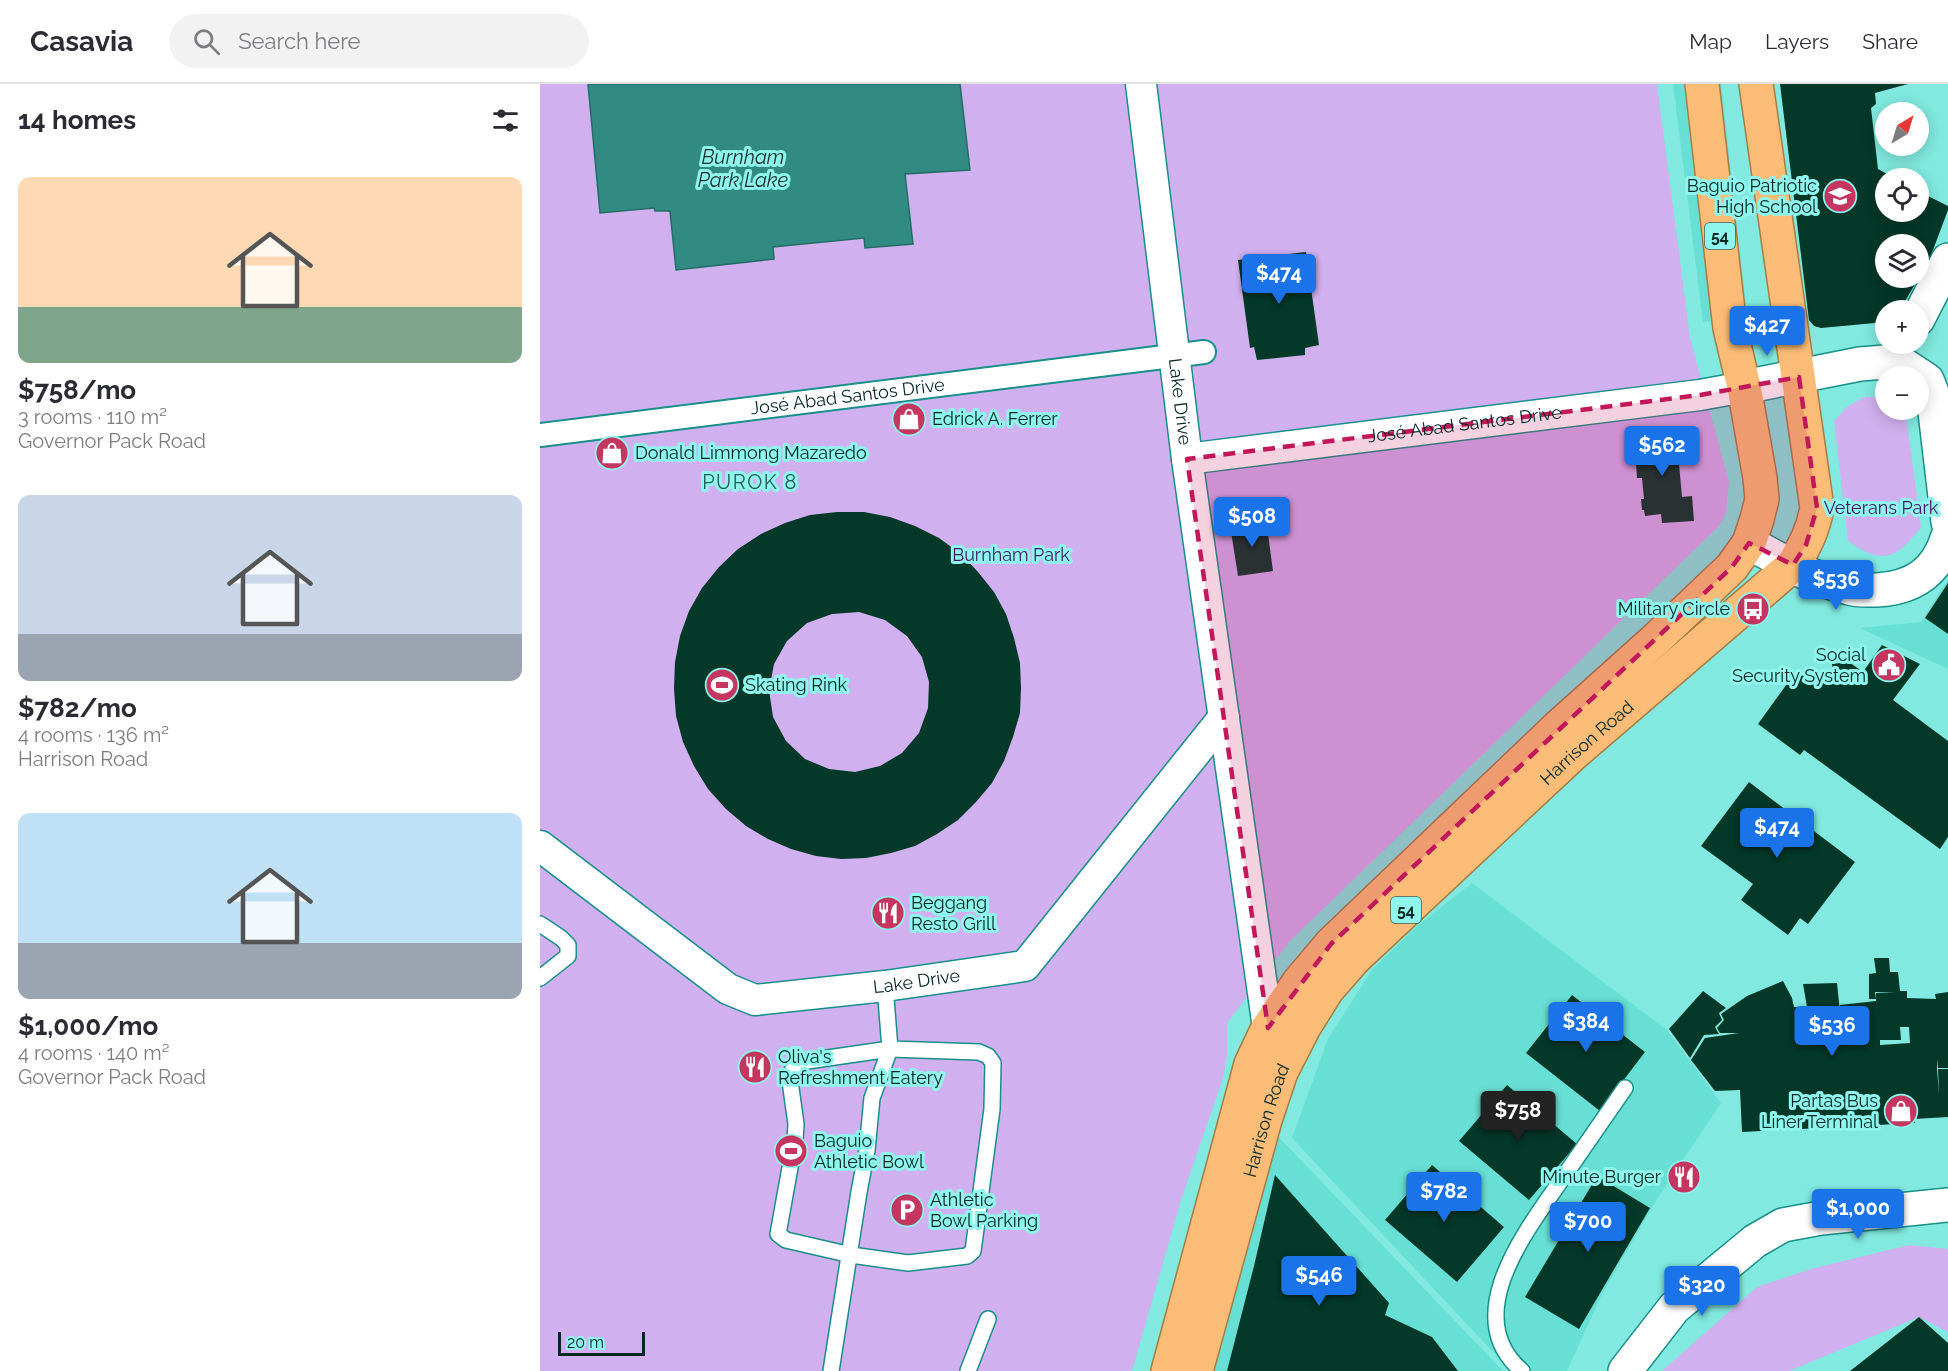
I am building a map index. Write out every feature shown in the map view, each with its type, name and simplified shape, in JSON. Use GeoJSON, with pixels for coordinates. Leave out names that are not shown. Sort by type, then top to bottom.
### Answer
{"type":"FeatureCollection","features":[{"type":"Feature","properties":{"kind":"highway","name":"Harrison Road"},"geometry":{"type":"LineString","coordinates":[[1168,1371],[1251,1064],[1268,1028],[1299,982],[1352,923],[1548,736],[1732,567],[1749,543],[1762,499],[1760,478],[1744,387],[1730,328],[1702,84]]}},
{"type":"Feature","properties":{"kind":"highway","name":"Harrison Road"},"geometry":{"type":"LineString","coordinates":[[1196,1371],[1265,1120],[1281,1072],[1304,1027],[1327,990],[1355,958],[1572,755],[1792,566],[1806,545],[1817,508],[1756,84]]}},
{"type":"Feature","properties":{"kind":"street","name":"Lake Drive"},"geometry":{"type":"LineString","coordinates":[[1141,84],[1165,357],[1187,459],[1268,1028]]}},
{"type":"Feature","properties":{"kind":"street"},"geometry":{"type":"LineString","coordinates":[[1928,300],[1948,260]]}},
{"type":"Feature","properties":{"kind":"street","name":"José Abad Santos Drive"},"geometry":{"type":"LineString","coordinates":[[540,435],[1204,352]]}},
{"type":"Feature","properties":{"kind":"street"},"geometry":{"type":"LineString","coordinates":[[1744,387],[1860,364],[1895,354]]}},
{"type":"Feature","properties":{"kind":"street"},"geometry":{"type":"LineString","coordinates":[[1904,354],[1927,380],[1932,395],[1948,522]]}},
{"type":"Feature","properties":{"kind":"street","name":"José Abad Santos Drive"},"geometry":{"type":"LineString","coordinates":[[1187,459],[1700,395],[1744,387]]}},
{"type":"Feature","properties":{"kind":"street"},"geometry":{"type":"LineString","coordinates":[[1749,543],[1792,566],[1851,589],[1893,589],[1909,584],[1933,566],[1944,549],[1948,536]]}},
{"type":"Feature","properties":{"kind":"street","name":"Lake Drive"},"geometry":{"type":"LineString","coordinates":[[540,846],[728,989],[755,1000],[885,986],[1024,966],[1224,717]]}},
{"type":"Feature","properties":{"kind":"street"},"geometry":{"type":"LineString","coordinates":[[1625,1371],[1674,1308],[1755,1241],[1783,1225],[1821,1218],[1948,1205]]}},
{"type":"Feature","properties":{"kind":"lane"},"geometry":{"type":"LineString","coordinates":[[540,924],[568,945],[568,956],[540,978]]}},
{"type":"Feature","properties":{"kind":"lane"},"geometry":{"type":"LineString","coordinates":[[831,1371],[867,1150],[872,1098],[890,1049],[885,986]]}},
{"type":"Feature","properties":{"kind":"lane"},"geometry":{"type":"LineString","coordinates":[[890,1049],[979,1052],[988,1056],[993,1063],[992,1109],[973,1251],[967,1256],[908,1263],[851,1255],[786,1240],[778,1234],[795,1140],[796,1124],[790,1081],[792,1071],[798,1064],[807,1061],[890,1049]]}},
{"type":"Feature","properties":{"kind":"lane"},"geometry":{"type":"LineString","coordinates":[[1521,1371],[1505,1353],[1497,1336],[1496,1320],[1503,1279],[1521,1239],[1625,1088]]}},
{"type":"Feature","properties":{"kind":"lane"},"geometry":{"type":"LineString","coordinates":[[968,1371],[988,1319]]}},
{"type":"Feature","properties":{"kind":"highlighted area"},"geometry":{"type":"Polygon","coordinates":[[[1799,377],[1817,508],[1806,545],[1793,565],[1749,543],[1732,567],[1331,944],[1268,1028],[1187,459],[1700,395],[1799,377]]]}},
{"type":"Feature","properties":{"kind":"shaded area"},"geometry":{"type":"Polygon","coordinates":[[[1673,84],[1721,84],[1747,317],[1703,322],[1673,84]]]}},
{"type":"Feature","properties":{"kind":"shaded area"},"geometry":{"type":"Polygon","coordinates":[[[1948,579],[1948,669],[1860,628],[1921,622],[1948,579]]]}},
{"type":"Feature","properties":{"kind":"shaded area"},"geometry":{"type":"Polygon","coordinates":[[[1472,883],[1667,1030],[1721,1103],[1655,1202],[1602,1294],[1567,1371],[1511,1371],[1292,1138],[1328,1039],[1372,970],[1416,927],[1472,883]]]}},
{"type":"Feature","properties":{"kind":"shaded area"},"geometry":{"type":"Polygon","coordinates":[[[1274,1132],[1503,1371],[1210,1371],[1274,1132]]]}},
{"type":"Feature","properties":{"kind":"green space","name":"Burnham Park"},"geometry":{"type":"Polygon","coordinates":[[[540,84],[1657,84],[1690,338],[1729,482],[1726,513],[1719,526],[1290,941],[1227,1023],[1227,1055],[1223,1078],[1181,1200],[1132,1371],[540,1371],[540,84]]]}},
{"type":"Feature","properties":{"kind":"green space","name":"Veterans Park"},"geometry":{"type":"Polygon","coordinates":[[[1864,397],[1875,397],[1875,420],[1907,420],[1921,527],[1904,546],[1888,555],[1871,554],[1848,541],[1834,421],[1847,407],[1864,397]]]}},
{"type":"Feature","properties":{"kind":"green space"},"geometry":{"type":"Polygon","coordinates":[[[1909,1245],[1948,1249],[1948,1332],[1919,1317],[1789,1371],[1662,1371],[1757,1287],[1811,1269],[1909,1245]]]}},
{"type":"Feature","properties":{"kind":"water","name":"Burnham Park Lake"},"geometry":{"type":"Polygon","coordinates":[[[588,84],[960,84],[970,170],[905,174],[913,244],[865,248],[864,238],[773,247],[774,259],[676,270],[670,211],[655,211],[654,208],[600,213],[588,84]]]}},
{"type":"Feature","properties":{"kind":"building","name":"Baguio Patriotic High School"},"geometry":{"type":"Polygon","coordinates":[[[1780,84],[1908,84],[1875,93],[1876,102],[1871,108],[1878,168],[1875,168],[1875,222],[1929,222],[1929,196],[1948,206],[1930,258],[1929,260],[1929,234],[1875,234],[1875,288],[1913,288],[1906,300],[1875,300],[1875,323],[1821,328],[1814,326],[1809,320],[1780,84]]]}},
{"type":"Feature","properties":{"kind":"building"},"geometry":{"type":"Polygon","coordinates":[[[1306,252],[1319,345],[1305,348],[1305,355],[1257,360],[1254,347],[1250,348],[1238,260],[1306,252]]]}},
{"type":"Feature","properties":{"kind":"building"},"geometry":{"type":"Polygon","coordinates":[[[1676,431],[1682,497],[1692,496],[1694,521],[1662,523],[1661,514],[1645,516],[1642,510],[1641,499],[1644,499],[1642,478],[1637,478],[1634,434],[1676,431]]]}},
{"type":"Feature","properties":{"kind":"building","name":"Skating Rink"},"geometry":{"type":"Polygon","coordinates":[[[864,512],[890,517],[939,538],[961,554],[994,592],[1006,614],[1020,663],[1020,713],[1004,761],[992,783],[958,820],[915,846],[891,853],[866,858],[841,859],[816,856],[791,849],[746,826],[708,789],[683,742],[676,716],[675,662],[680,636],[689,611],[702,588],[738,549],[761,534],[810,515],[864,512]],[[859,612],[832,614],[807,623],[787,641],[774,664],[769,690],[773,717],[786,741],[805,759],[829,769],[855,772],[880,766],[902,753],[919,733],[928,708],[929,682],[922,657],[907,636],[885,620],[859,612]]]}},
{"type":"Feature","properties":{"kind":"building"},"geometry":{"type":"Polygon","coordinates":[[[1266,519],[1273,571],[1238,576],[1230,525],[1266,519]]]}},
{"type":"Feature","properties":{"kind":"building"},"geometry":{"type":"Polygon","coordinates":[[[1948,583],[1948,634],[1925,618],[1948,583]]]}},
{"type":"Feature","properties":{"kind":"building"},"geometry":{"type":"Polygon","coordinates":[[[1882,645],[1920,664],[1893,700],[1948,741],[1948,837],[1940,849],[1804,750],[1800,755],[1758,724],[1792,677],[1833,671],[1832,664],[1849,662],[1863,672],[1882,645]]]}},
{"type":"Feature","properties":{"kind":"building"},"geometry":{"type":"Polygon","coordinates":[[[1749,782],[1855,862],[1808,924],[1800,918],[1788,935],[1741,900],[1753,884],[1701,846],[1749,782]]]}},
{"type":"Feature","properties":{"kind":"building"},"geometry":{"type":"Polygon","coordinates":[[[1874,958],[1889,958],[1890,972],[1898,972],[1900,991],[1907,991],[1907,998],[1936,999],[1935,994],[1948,992],[1948,1068],[1938,1068],[1937,1059],[1937,1069],[1939,1094],[1938,1069],[1948,1069],[1948,1117],[1914,1119],[1915,1123],[1742,1132],[1740,1090],[1715,1091],[1691,1060],[1705,1038],[1739,1033],[1720,1033],[1717,1028],[1724,1020],[1721,1014],[1747,996],[1783,981],[1794,1007],[1807,1007],[1803,984],[1837,983],[1842,1031],[1840,1005],[1876,1001],[1876,999],[1869,999],[1869,974],[1876,973],[1874,958]],[[1900,1027],[1901,1040],[1880,1040],[1880,1045],[1910,1043],[1909,1027],[1900,1027]]]}},
{"type":"Feature","properties":{"kind":"building"},"geometry":{"type":"Polygon","coordinates":[[[1703,991],[1726,1008],[1719,1013],[1722,1020],[1715,1027],[1719,1034],[1704,1035],[1690,1058],[1669,1029],[1703,991]]]}},
{"type":"Feature","properties":{"kind":"building"},"geometry":{"type":"Polygon","coordinates":[[[1572,995],[1645,1052],[1600,1111],[1526,1053],[1572,995]]]}},
{"type":"Feature","properties":{"kind":"building"},"geometry":{"type":"Polygon","coordinates":[[[1507,1085],[1577,1144],[1529,1200],[1459,1141],[1507,1085]]]}},
{"type":"Feature","properties":{"kind":"building"},"geometry":{"type":"Polygon","coordinates":[[[1432,1165],[1504,1227],[1457,1282],[1385,1220],[1432,1165]]]}},
{"type":"Feature","properties":{"kind":"building"},"geometry":{"type":"Polygon","coordinates":[[[1275,1175],[1389,1303],[1385,1315],[1432,1337],[1458,1371],[1227,1371],[1275,1175]]]}},
{"type":"Feature","properties":{"kind":"building"},"geometry":{"type":"Polygon","coordinates":[[[1597,1176],[1650,1208],[1579,1329],[1525,1297],[1597,1176]]]}},
{"type":"Feature","properties":{"kind":"building"},"geometry":{"type":"Polygon","coordinates":[[[1919,1317],[1948,1343],[1948,1371],[1850,1371],[1919,1317]]]}},
{"type":"Feature","properties":{"kind":"place","name":"Baguio Patriotic High School"},"geometry":{"type":"Point","coordinates":[1840,196]}},
{"type":"Feature","properties":{"kind":"place","name":"Edrick A. Ferrer"},"geometry":{"type":"Point","coordinates":[909,419]}},
{"type":"Feature","properties":{"kind":"place","name":"Donald Limmong Mazaredo"},"geometry":{"type":"Point","coordinates":[612,453]}},
{"type":"Feature","properties":{"kind":"place","name":"Military Circle"},"geometry":{"type":"Point","coordinates":[1753,609]}},
{"type":"Feature","properties":{"kind":"place","name":"Social Security System"},"geometry":{"type":"Point","coordinates":[1889,665]}},
{"type":"Feature","properties":{"kind":"place","name":"Skating Rink"},"geometry":{"type":"Point","coordinates":[722,685]}},
{"type":"Feature","properties":{"kind":"place","name":"Beggang Resto Grill"},"geometry":{"type":"Point","coordinates":[888,913]}},
{"type":"Feature","properties":{"kind":"place","name":"Oliva's Refreshment Eatery"},"geometry":{"type":"Point","coordinates":[755,1067]}},
{"type":"Feature","properties":{"kind":"place","name":"Partas Bus Liner Terminal"},"geometry":{"type":"Point","coordinates":[1901,1111]}},
{"type":"Feature","properties":{"kind":"place","name":"Baguio Athletic Bowl"},"geometry":{"type":"Point","coordinates":[791,1151]}},
{"type":"Feature","properties":{"kind":"place","name":"Minute Burger"},"geometry":{"type":"Point","coordinates":[1684,1177]}},
{"type":"Feature","properties":{"kind":"place","name":"Athletic Bowl Parking"},"geometry":{"type":"Point","coordinates":[907,1210]}},
{"type":"Feature","properties":{"kind":"district","name":"PUROK 8"},"geometry":{"type":"Point","coordinates":[750,482]}}]}
